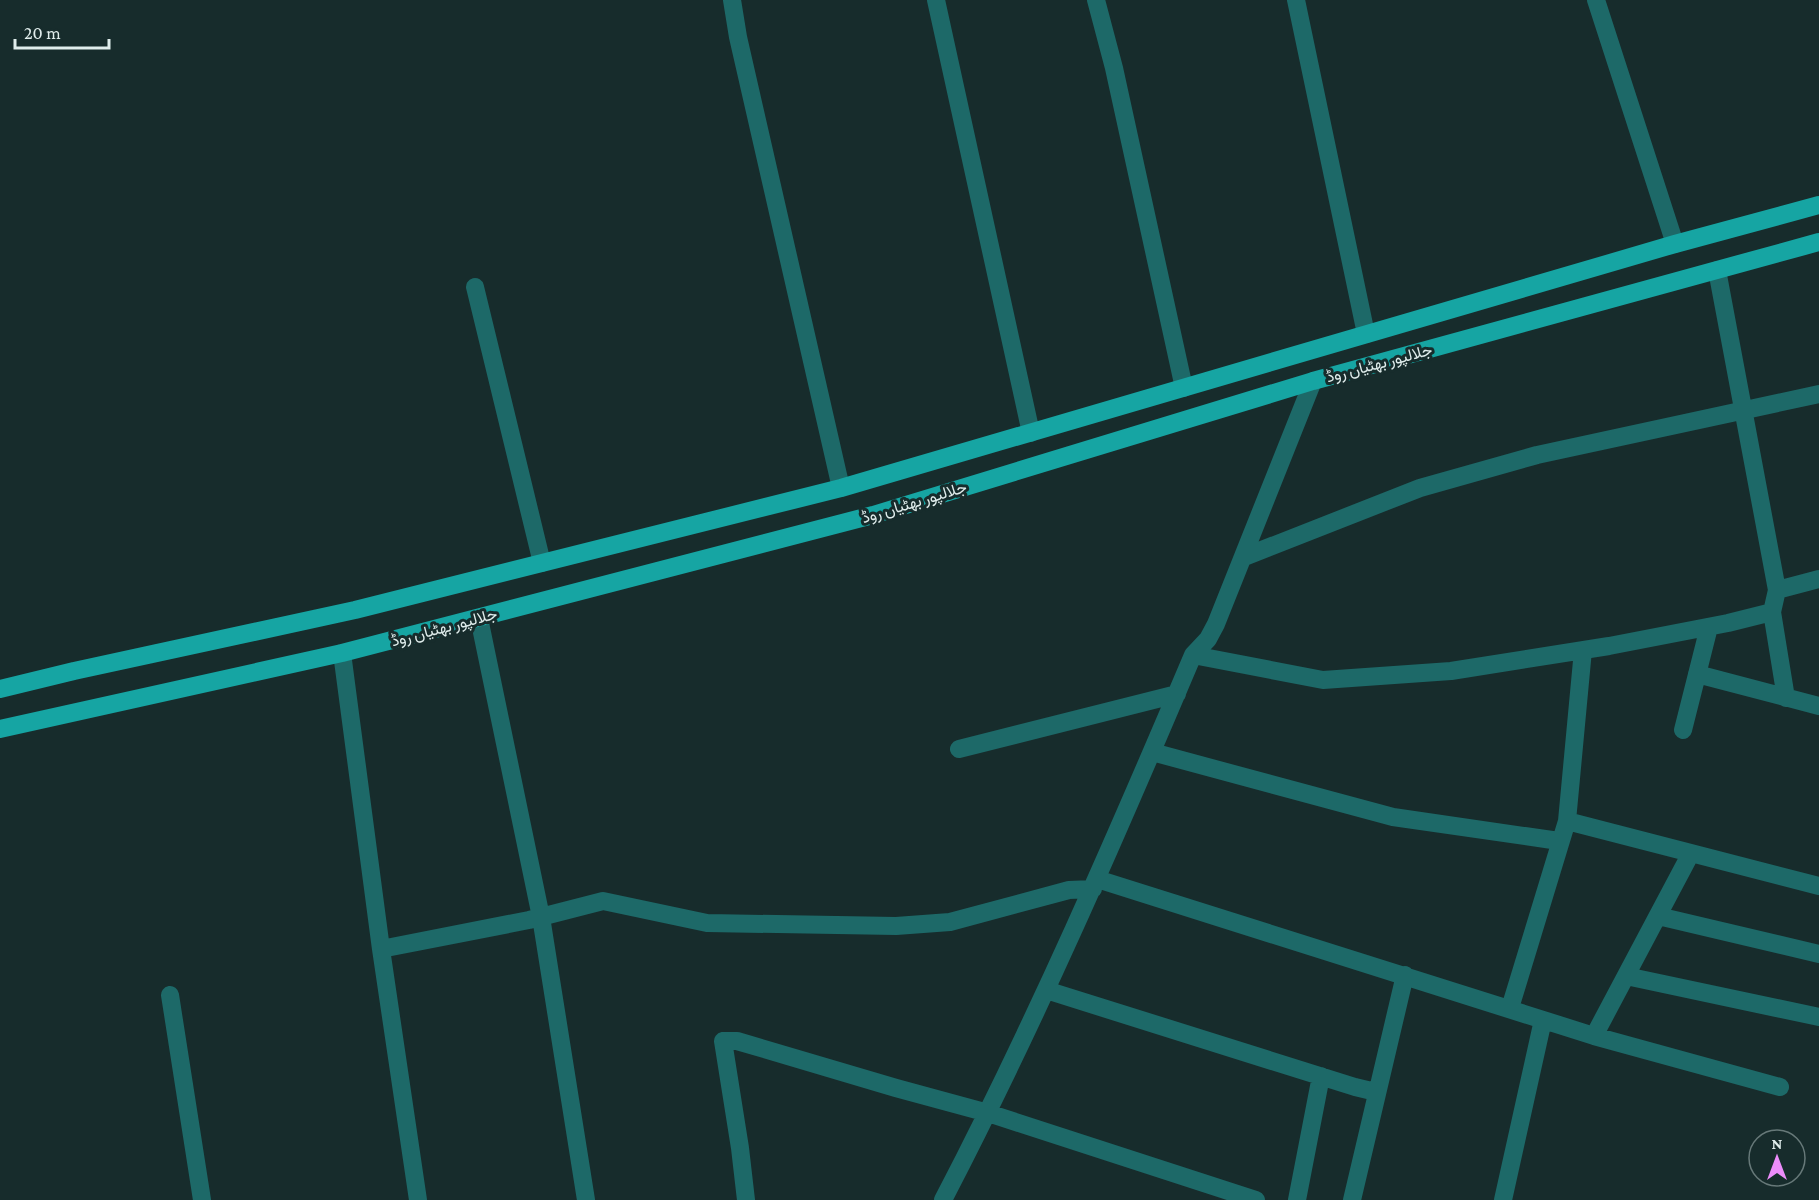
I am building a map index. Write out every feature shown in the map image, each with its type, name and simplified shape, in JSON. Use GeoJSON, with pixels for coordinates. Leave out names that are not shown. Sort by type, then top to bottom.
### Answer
{"type":"FeatureCollection","features":[{"type":"Feature","properties":{"kind":"main road","name":"جلالپور بھٹیاں روڈ"},"geometry":{"type":"LineString","coordinates":[[0,689],[355,610],[841,488],[1675,244],[1819,205]]}},
{"type":"Feature","properties":{"kind":"main road","name":"جلالپور بھٹیاں روڈ"},"geometry":{"type":"LineString","coordinates":[[0,729],[342,653],[873,515],[1313,381],[1819,242]]}},
{"type":"Feature","properties":{"kind":"street"},"geometry":{"type":"LineString","coordinates":[[732,0],[741,49],[841,488]]}},
{"type":"Feature","properties":{"kind":"street"},"geometry":{"type":"LineString","coordinates":[[936,0],[1031,433]]}},
{"type":"Feature","properties":{"kind":"street"},"geometry":{"type":"LineString","coordinates":[[1096,0],[1114,68],[1184,388]]}},
{"type":"Feature","properties":{"kind":"street"},"geometry":{"type":"LineString","coordinates":[[1296,0],[1366,334]]}},
{"type":"Feature","properties":{"kind":"street"},"geometry":{"type":"LineString","coordinates":[[1596,0],[1675,244]]}},
{"type":"Feature","properties":{"kind":"street"},"geometry":{"type":"LineString","coordinates":[[1717,270],[1777,590],[1772,612],[1786,698]]}},
{"type":"Feature","properties":{"kind":"street"},"geometry":{"type":"LineString","coordinates":[[476,287],[542,563]]}},
{"type":"Feature","properties":{"kind":"street"},"geometry":{"type":"LineString","coordinates":[[943,1200],[988,1113],[1095,884],[1193,656],[1208,639],[1216,624],[1313,381]]}},
{"type":"Feature","properties":{"kind":"street"},"geometry":{"type":"LineString","coordinates":[[1244,557],[1420,488],[1537,455],[1819,394]]}},
{"type":"Feature","properties":{"kind":"street"},"geometry":{"type":"LineString","coordinates":[[1777,590],[1819,579]]}},
{"type":"Feature","properties":{"kind":"street"},"geometry":{"type":"LineString","coordinates":[[1193,656],[1323,680],[1451,670],[1583,650],[1710,627],[1772,612]]}},
{"type":"Feature","properties":{"kind":"street"},"geometry":{"type":"LineString","coordinates":[[478,618],[541,917],[586,1200]]}},
{"type":"Feature","properties":{"kind":"street"},"geometry":{"type":"LineString","coordinates":[[1683,730],[1710,627]]}},
{"type":"Feature","properties":{"kind":"street"},"geometry":{"type":"LineString","coordinates":[[1510,1008],[1566,821],[1583,650]]}},
{"type":"Feature","properties":{"kind":"street"},"geometry":{"type":"LineString","coordinates":[[342,653],[381,949],[418,1200]]}},
{"type":"Feature","properties":{"kind":"street"},"geometry":{"type":"LineString","coordinates":[[1697,674],[1819,706]]}},
{"type":"Feature","properties":{"kind":"street"},"geometry":{"type":"LineString","coordinates":[[959,748],[1177,694]]}},
{"type":"Feature","properties":{"kind":"street"},"geometry":{"type":"LineString","coordinates":[[1152,752],[1394,817],[1559,840]]}},
{"type":"Feature","properties":{"kind":"street"},"geometry":{"type":"LineString","coordinates":[[1566,821],[1819,886]]}},
{"type":"Feature","properties":{"kind":"street"},"geometry":{"type":"LineString","coordinates":[[1594,1036],[1691,853]]}},
{"type":"Feature","properties":{"kind":"street"},"geometry":{"type":"LineString","coordinates":[[381,949],[541,917],[603,901],[706,923],[896,926],[950,922],[1095,884],[1404,975],[1594,1036],[1780,1087]]}},
{"type":"Feature","properties":{"kind":"street"},"geometry":{"type":"LineString","coordinates":[[1658,916],[1819,954]]}},
{"type":"Feature","properties":{"kind":"street"},"geometry":{"type":"LineString","coordinates":[[1352,1200],[1404,975]]}},
{"type":"Feature","properties":{"kind":"street"},"geometry":{"type":"LineString","coordinates":[[1626,976],[1819,1017]]}},
{"type":"Feature","properties":{"kind":"street"},"geometry":{"type":"LineString","coordinates":[[1046,990],[1321,1077],[1376,1092]]}},
{"type":"Feature","properties":{"kind":"street"},"geometry":{"type":"LineString","coordinates":[[170,995],[202,1200]]}},
{"type":"Feature","properties":{"kind":"street"},"geometry":{"type":"LineString","coordinates":[[1503,1200],[1543,1020]]}},
{"type":"Feature","properties":{"kind":"street"},"geometry":{"type":"LineString","coordinates":[[746,1200],[723,1041],[737,1041],[988,1113],[1256,1200]]}},
{"type":"Feature","properties":{"kind":"street"},"geometry":{"type":"LineString","coordinates":[[1297,1200],[1321,1077]]}}]}
